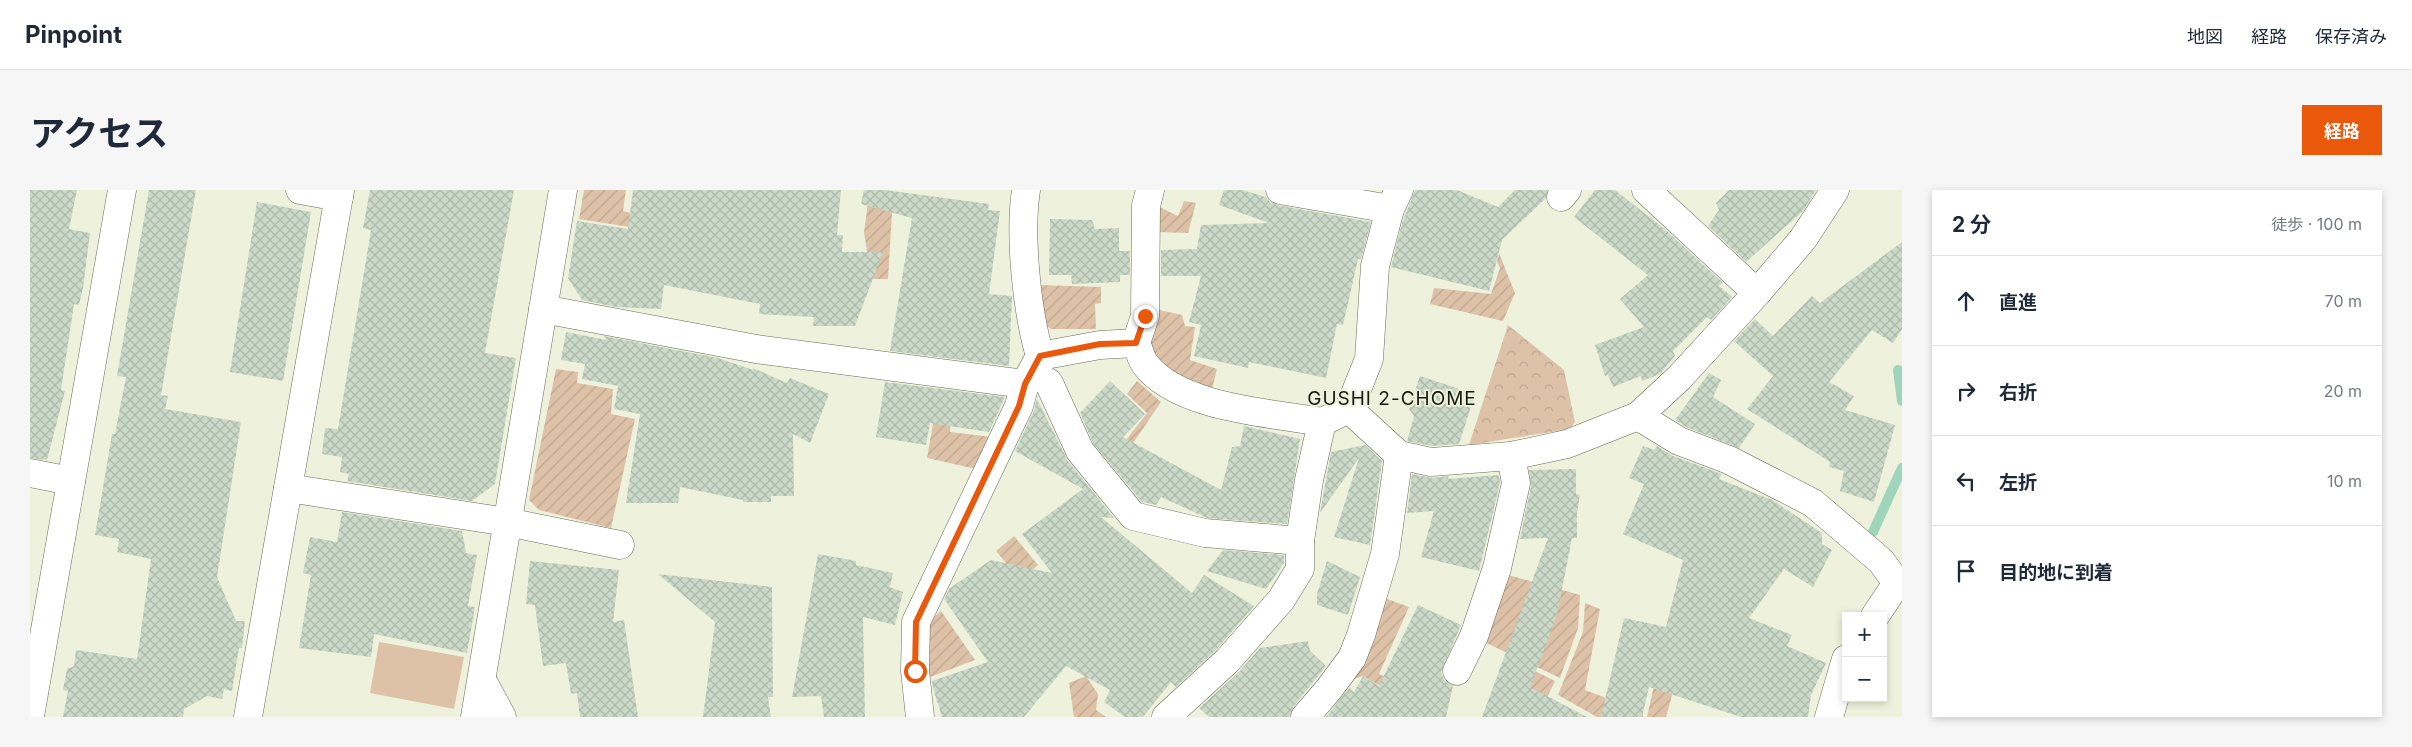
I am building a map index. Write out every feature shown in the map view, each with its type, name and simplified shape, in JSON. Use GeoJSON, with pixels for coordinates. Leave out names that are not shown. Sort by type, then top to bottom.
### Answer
{"type":"FeatureCollection","features":[{"type":"Feature","properties":{"kind":"street"},"geometry":{"type":"LineString","coordinates":[[30,716],[122,190]]}},
{"type":"Feature","properties":{"kind":"street"},"geometry":{"type":"LineString","coordinates":[[248,717],[340,193],[300,190]]}},
{"type":"Feature","properties":{"kind":"street"},"geometry":{"type":"LineString","coordinates":[[475,717],[563,190]]}},
{"type":"Feature","properties":{"kind":"street"},"geometry":{"type":"LineString","coordinates":[[920,717],[915,671],[916,622],[1019,406],[1032,371],[1032,327],[1023,214],[1026,190]]}},
{"type":"Feature","properties":{"kind":"street"},"geometry":{"type":"LineString","coordinates":[[1150,190],[1146,206],[1145,316],[1136,343],[1144,364],[1169,386],[1204,402],[1322,422],[1349,409],[1369,359],[1375,266],[1395,200],[1280,190]]}},
{"type":"Feature","properties":{"kind":"street"},"geometry":{"type":"LineString","coordinates":[[1646,190],[1758,293]]}},
{"type":"Feature","properties":{"kind":"street"},"geometry":{"type":"LineString","coordinates":[[1349,409],[1399,454],[1431,462],[1511,456],[1567,444],[1638,416],[1679,378],[1758,293],[1803,239],[1835,190]]}},
{"type":"Feature","properties":{"kind":"street"},"geometry":{"type":"LineString","coordinates":[[543,309],[756,349],[1032,371],[1100,344],[1136,343]]}},
{"type":"Feature","properties":{"kind":"street"},"geometry":{"type":"LineString","coordinates":[[1032,371],[1049,383],[1080,452],[1134,516],[1205,533],[1300,541]]}},
{"type":"Feature","properties":{"kind":"street"},"geometry":{"type":"LineString","coordinates":[[1638,416],[1679,441],[1729,460],[1813,503],[1880,561],[1900,583],[1878,612]]}},
{"type":"Feature","properties":{"kind":"street"},"geometry":{"type":"LineString","coordinates":[[1166,717],[1227,661],[1281,600],[1300,569],[1300,541],[1309,480],[1322,422]]}},
{"type":"Feature","properties":{"kind":"street"},"geometry":{"type":"LineString","coordinates":[[1305,717],[1352,658],[1361,635],[1385,554],[1399,454]]}},
{"type":"Feature","properties":{"kind":"street"},"geometry":{"type":"LineString","coordinates":[[1457,671],[1474,636],[1497,568],[1516,483],[1511,456]]}},
{"type":"Feature","properties":{"kind":"street"},"geometry":{"type":"LineString","coordinates":[[30,473],[71,481]]}},
{"type":"Feature","properties":{"kind":"street"},"geometry":{"type":"LineString","coordinates":[[288,488],[507,522],[620,545]]}},
{"type":"Feature","properties":{"kind":"street"},"geometry":{"type":"LineString","coordinates":[[1829,717],[1842,673]]}},
{"type":"Feature","properties":{"kind":"street"},"geometry":{"type":"LineString","coordinates":[[482,680],[502,717]]}},
{"type":"Feature","properties":{"kind":"green space"},"geometry":{"type":"Polygon","coordinates":[[[584,190],[626,190],[623,211],[631,213],[629,227],[579,219],[584,190]]]}},
{"type":"Feature","properties":{"kind":"green space"},"geometry":{"type":"Polygon","coordinates":[[[869,194],[893,197],[888,279],[872,279],[864,233],[869,194]]]}},
{"type":"Feature","properties":{"kind":"green space"},"geometry":{"type":"Polygon","coordinates":[[[1184,201],[1196,203],[1188,233],[1156,232],[1155,205],[1178,216],[1184,201]]]}},
{"type":"Feature","properties":{"kind":"green space"},"geometry":{"type":"Polygon","coordinates":[[[1499,253],[1515,293],[1503,321],[1430,304],[1434,288],[1491,294],[1500,268],[1497,262],[1499,253]]]}},
{"type":"Feature","properties":{"kind":"green space"},"geometry":{"type":"Polygon","coordinates":[[[1038,285],[1101,287],[1101,303],[1095,304],[1096,329],[1051,329],[1045,325],[1038,285]]]}},
{"type":"Feature","properties":{"kind":"green space"},"geometry":{"type":"Polygon","coordinates":[[[1155,309],[1182,315],[1185,326],[1195,327],[1190,360],[1217,369],[1211,393],[1156,363],[1149,346],[1155,309]]]}},
{"type":"Feature","properties":{"kind":"green space"},"geometry":{"type":"Polygon","coordinates":[[[1508,325],[1564,370],[1575,422],[1570,429],[1469,445],[1508,325]]]}},
{"type":"Feature","properties":{"kind":"green space"},"geometry":{"type":"Polygon","coordinates":[[[556,369],[578,372],[577,383],[613,389],[611,414],[635,419],[611,528],[539,510],[529,500],[556,369]]]}},
{"type":"Feature","properties":{"kind":"green space"},"geometry":{"type":"Polygon","coordinates":[[[1137,381],[1161,402],[1127,452],[1122,445],[1147,413],[1127,394],[1137,381]]]}},
{"type":"Feature","properties":{"kind":"green space"},"geometry":{"type":"Polygon","coordinates":[[[939,390],[954,392],[950,432],[992,437],[976,469],[927,458],[939,390]]]}},
{"type":"Feature","properties":{"kind":"green space"},"geometry":{"type":"Polygon","coordinates":[[[1014,536],[1038,565],[1020,580],[996,551],[1014,536]]]}},
{"type":"Feature","properties":{"kind":"green space"},"geometry":{"type":"Polygon","coordinates":[[[1505,574],[1580,595],[1578,628],[1560,678],[1480,640],[1505,574]]]}},
{"type":"Feature","properties":{"kind":"green space"},"geometry":{"type":"Polygon","coordinates":[[[1382,597],[1409,607],[1379,674],[1423,696],[1418,708],[1363,676],[1347,681],[1382,597]]]}},
{"type":"Feature","properties":{"kind":"green space"},"geometry":{"type":"Polygon","coordinates":[[[1585,603],[1600,609],[1585,690],[1643,712],[1643,717],[1597,717],[1558,695],[1583,632],[1585,603]]]}},
{"type":"Feature","properties":{"kind":"green space"},"geometry":{"type":"Polygon","coordinates":[[[941,611],[975,660],[925,679],[925,624],[941,611]]]}},
{"type":"Feature","properties":{"kind":"green space"},"geometry":{"type":"Polygon","coordinates":[[[1669,619],[1691,627],[1666,717],[1647,717],[1669,619]]]}},
{"type":"Feature","properties":{"kind":"green space"},"geometry":{"type":"Polygon","coordinates":[[[379,642],[464,657],[454,709],[370,693],[379,642]]]}},
{"type":"Feature","properties":{"kind":"green space"},"geometry":{"type":"Polygon","coordinates":[[[1535,671],[1555,681],[1538,717],[1517,711],[1535,671]]]}},
{"type":"Feature","properties":{"kind":"green space"},"geometry":{"type":"Polygon","coordinates":[[[1086,676],[1098,694],[1096,710],[1106,717],[1074,717],[1069,683],[1086,676]]]}},
{"type":"Feature","properties":{"kind":"building"},"geometry":{"type":"Polygon","coordinates":[[[30,190],[77,190],[69,229],[90,233],[83,288],[79,305],[74,304],[61,390],[65,391],[47,460],[30,458],[30,190]]]}},
{"type":"Feature","properties":{"kind":"building"},"geometry":{"type":"Polygon","coordinates":[[[149,190],[196,190],[161,395],[168,396],[165,409],[241,422],[217,577],[236,621],[245,621],[242,648],[239,648],[232,691],[224,689],[222,699],[207,696],[184,709],[183,717],[63,717],[68,691],[63,690],[67,669],[74,666],[76,650],[137,659],[151,559],[117,552],[119,539],[95,535],[112,434],[115,434],[126,377],[117,376],[149,190]]]}},
{"type":"Feature","properties":{"kind":"building"},"geometry":{"type":"Polygon","coordinates":[[[370,190],[514,190],[485,353],[516,358],[495,484],[472,501],[347,481],[349,474],[340,472],[342,457],[322,454],[325,428],[338,429],[371,230],[363,228],[370,190]]]}},
{"type":"Feature","properties":{"kind":"building"},"geometry":{"type":"Polygon","coordinates":[[[633,190],[841,190],[837,235],[843,235],[842,252],[883,252],[855,326],[813,326],[814,317],[759,314],[760,304],[664,285],[661,309],[616,307],[582,300],[568,278],[577,221],[628,229],[633,190]]]}},
{"type":"Feature","properties":{"kind":"building"},"geometry":{"type":"Polygon","coordinates":[[[864,190],[885,190],[989,204],[988,210],[1000,211],[989,294],[1012,296],[1009,366],[890,351],[912,218],[861,204],[864,190]]]}},
{"type":"Feature","properties":{"kind":"building"},"geometry":{"type":"Polygon","coordinates":[[[1224,190],[1242,190],[1266,197],[1270,202],[1277,205],[1371,222],[1361,259],[1358,259],[1343,325],[1337,324],[1326,378],[1249,362],[1248,368],[1194,356],[1201,325],[1189,322],[1201,276],[1161,276],[1161,250],[1197,249],[1201,225],[1269,223],[1219,205],[1224,190]]]}},
{"type":"Feature","properties":{"kind":"building"},"geometry":{"type":"Polygon","coordinates":[[[1415,190],[1457,190],[1498,207],[1515,190],[1548,190],[1546,198],[1502,240],[1489,291],[1391,267],[1402,223],[1415,190]]]}},
{"type":"Feature","properties":{"kind":"building"},"geometry":{"type":"Polygon","coordinates":[[[1595,190],[1615,190],[1667,231],[1723,283],[1719,286],[1732,297],[1711,320],[1707,317],[1673,351],[1675,356],[1660,374],[1642,381],[1641,376],[1613,387],[1608,375],[1605,376],[1595,345],[1644,327],[1620,299],[1648,275],[1574,217],[1595,190]]]}},
{"type":"Feature","properties":{"kind":"building"},"geometry":{"type":"Polygon","coordinates":[[[1729,190],[1816,190],[1803,211],[1746,262],[1708,226],[1719,210],[1716,203],[1729,190]]]}},
{"type":"Feature","properties":{"kind":"building"},"geometry":{"type":"Polygon","coordinates":[[[257,202],[311,212],[283,381],[230,372],[257,202]]]}},
{"type":"Feature","properties":{"kind":"building"},"geometry":{"type":"Polygon","coordinates":[[[1050,219],[1092,220],[1095,229],[1119,228],[1119,251],[1130,251],[1130,275],[1120,275],[1120,282],[1072,284],[1071,275],[1049,275],[1050,219]]]}},
{"type":"Feature","properties":{"kind":"building"},"geometry":{"type":"Polygon","coordinates":[[[1902,242],[1902,329],[1893,343],[1872,330],[1829,382],[1854,396],[1845,410],[1895,425],[1874,502],[1840,491],[1844,471],[1829,467],[1830,462],[1747,409],[1773,376],[1734,341],[1755,319],[1773,336],[1812,296],[1820,303],[1902,242]]]}},
{"type":"Feature","properties":{"kind":"building"},"geometry":{"type":"Polygon","coordinates":[[[566,332],[606,340],[604,336],[718,358],[753,370],[753,368],[787,383],[790,378],[829,394],[810,443],[793,434],[794,496],[771,496],[771,502],[743,502],[743,500],[680,487],[678,503],[626,503],[640,414],[614,409],[618,386],[582,379],[585,364],[561,360],[566,332]]]}},
{"type":"Feature","properties":{"kind":"building"},"geometry":{"type":"Polygon","coordinates":[[[1709,373],[1721,380],[1713,397],[1755,424],[1739,448],[1686,427],[1675,420],[1709,373]]]}},
{"type":"Feature","properties":{"kind":"building"},"geometry":{"type":"Polygon","coordinates":[[[1420,376],[1475,394],[1459,444],[1432,446],[1407,441],[1414,416],[1409,409],[1420,376]]]}},
{"type":"Feature","properties":{"kind":"building"},"geometry":{"type":"Polygon","coordinates":[[[1110,381],[1145,414],[1123,437],[1221,490],[1232,447],[1240,446],[1244,426],[1300,439],[1287,524],[1207,518],[1161,497],[1156,505],[1142,502],[1093,443],[1080,413],[1110,381]]]}},
{"type":"Feature","properties":{"kind":"building"},"geometry":{"type":"Polygon","coordinates":[[[885,382],[1005,397],[989,432],[930,423],[926,445],[876,437],[885,382]]]}},
{"type":"Feature","properties":{"kind":"building"},"geometry":{"type":"Polygon","coordinates":[[[1037,399],[1068,461],[1114,518],[1101,517],[1192,593],[1204,575],[1254,606],[1216,650],[1176,687],[1171,682],[1143,717],[1125,717],[1104,702],[1110,690],[1066,666],[1024,717],[942,717],[932,681],[988,662],[944,599],[950,588],[991,560],[1052,573],[1022,534],[1083,489],[1015,451],[1033,413],[1037,399]]]}},
{"type":"Feature","properties":{"kind":"building"},"geometry":{"type":"Polygon","coordinates":[[[1365,445],[1382,461],[1370,545],[1334,537],[1359,458],[1320,513],[1331,452],[1365,445]]]}},
{"type":"Feature","properties":{"kind":"building"},"geometry":{"type":"Polygon","coordinates":[[[1643,446],[1654,450],[1657,446],[1673,456],[1722,474],[1719,479],[1772,500],[1822,533],[1822,544],[1832,550],[1813,587],[1784,569],[1749,618],[1792,635],[1787,646],[1826,663],[1811,695],[1808,717],[1741,717],[1649,687],[1642,717],[1601,717],[1624,618],[1666,627],[1683,560],[1623,534],[1644,484],[1629,478],[1643,446]]]}},
{"type":"Feature","properties":{"kind":"building"},"geometry":{"type":"Polygon","coordinates":[[[1576,469],[1576,494],[1580,495],[1577,513],[1577,538],[1572,538],[1557,615],[1530,687],[1587,717],[1482,717],[1548,538],[1520,539],[1531,486],[1529,470],[1576,469]]]}},
{"type":"Feature","properties":{"kind":"building"},"geometry":{"type":"Polygon","coordinates":[[[1412,474],[1432,478],[1449,476],[1448,479],[1499,475],[1500,483],[1479,571],[1421,557],[1434,511],[1407,513],[1412,474]]]}},
{"type":"Feature","properties":{"kind":"building"},"geometry":{"type":"Polygon","coordinates":[[[342,512],[462,531],[466,553],[477,555],[468,606],[475,607],[467,653],[374,634],[371,657],[299,648],[311,575],[303,573],[310,537],[337,542],[342,512]]]}},
{"type":"Feature","properties":{"kind":"building"},"geometry":{"type":"Polygon","coordinates":[[[1223,550],[1284,555],[1284,563],[1266,589],[1207,571],[1223,550]]]}},
{"type":"Feature","properties":{"kind":"building"},"geometry":{"type":"Polygon","coordinates":[[[818,554],[856,561],[856,565],[893,573],[890,587],[903,592],[895,625],[863,617],[865,717],[824,717],[821,696],[792,697],[818,554]]]}},
{"type":"Feature","properties":{"kind":"building"},"geometry":{"type":"Polygon","coordinates":[[[530,561],[619,570],[613,622],[624,620],[638,717],[580,717],[577,693],[571,694],[566,663],[543,666],[535,605],[526,604],[530,561]]]}},
{"type":"Feature","properties":{"kind":"building"},"geometry":{"type":"Polygon","coordinates":[[[1327,561],[1360,577],[1348,615],[1317,605],[1317,594],[1327,561]]]}},
{"type":"Feature","properties":{"kind":"building"},"geometry":{"type":"Polygon","coordinates":[[[658,574],[772,587],[773,697],[768,697],[771,717],[703,717],[715,622],[658,574]]]}},
{"type":"Feature","properties":{"kind":"building"},"geometry":{"type":"Polygon","coordinates":[[[1418,605],[1461,625],[1441,672],[1444,680],[1453,686],[1446,717],[1326,717],[1349,688],[1354,692],[1363,676],[1379,686],[1418,605]]]}},
{"type":"Feature","properties":{"kind":"building"},"geometry":{"type":"Polygon","coordinates":[[[1308,641],[1310,651],[1326,666],[1293,707],[1290,717],[1209,717],[1199,708],[1238,673],[1260,648],[1308,641]]]}},
{"type":"Feature","properties":{"kind":"waterway"},"geometry":{"type":"LineString","coordinates":[[1898,370],[1902,401]]}},
{"type":"Feature","properties":{"kind":"waterway"},"geometry":{"type":"LineString","coordinates":[[1873,532],[1902,468]]}},
{"type":"Feature","properties":{"kind":"district","name":"GUSHI 2-CHOME"},"geometry":{"type":"Point","coordinates":[1392,398]}},
{"type":"Feature","properties":{"kind":"route"},"geometry":{"type":"LineString","coordinates":[[915,671],[916,622],[1019,406],[1025,384],[1040,356],[1100,344],[1136,343],[1145,316]]}}]}
